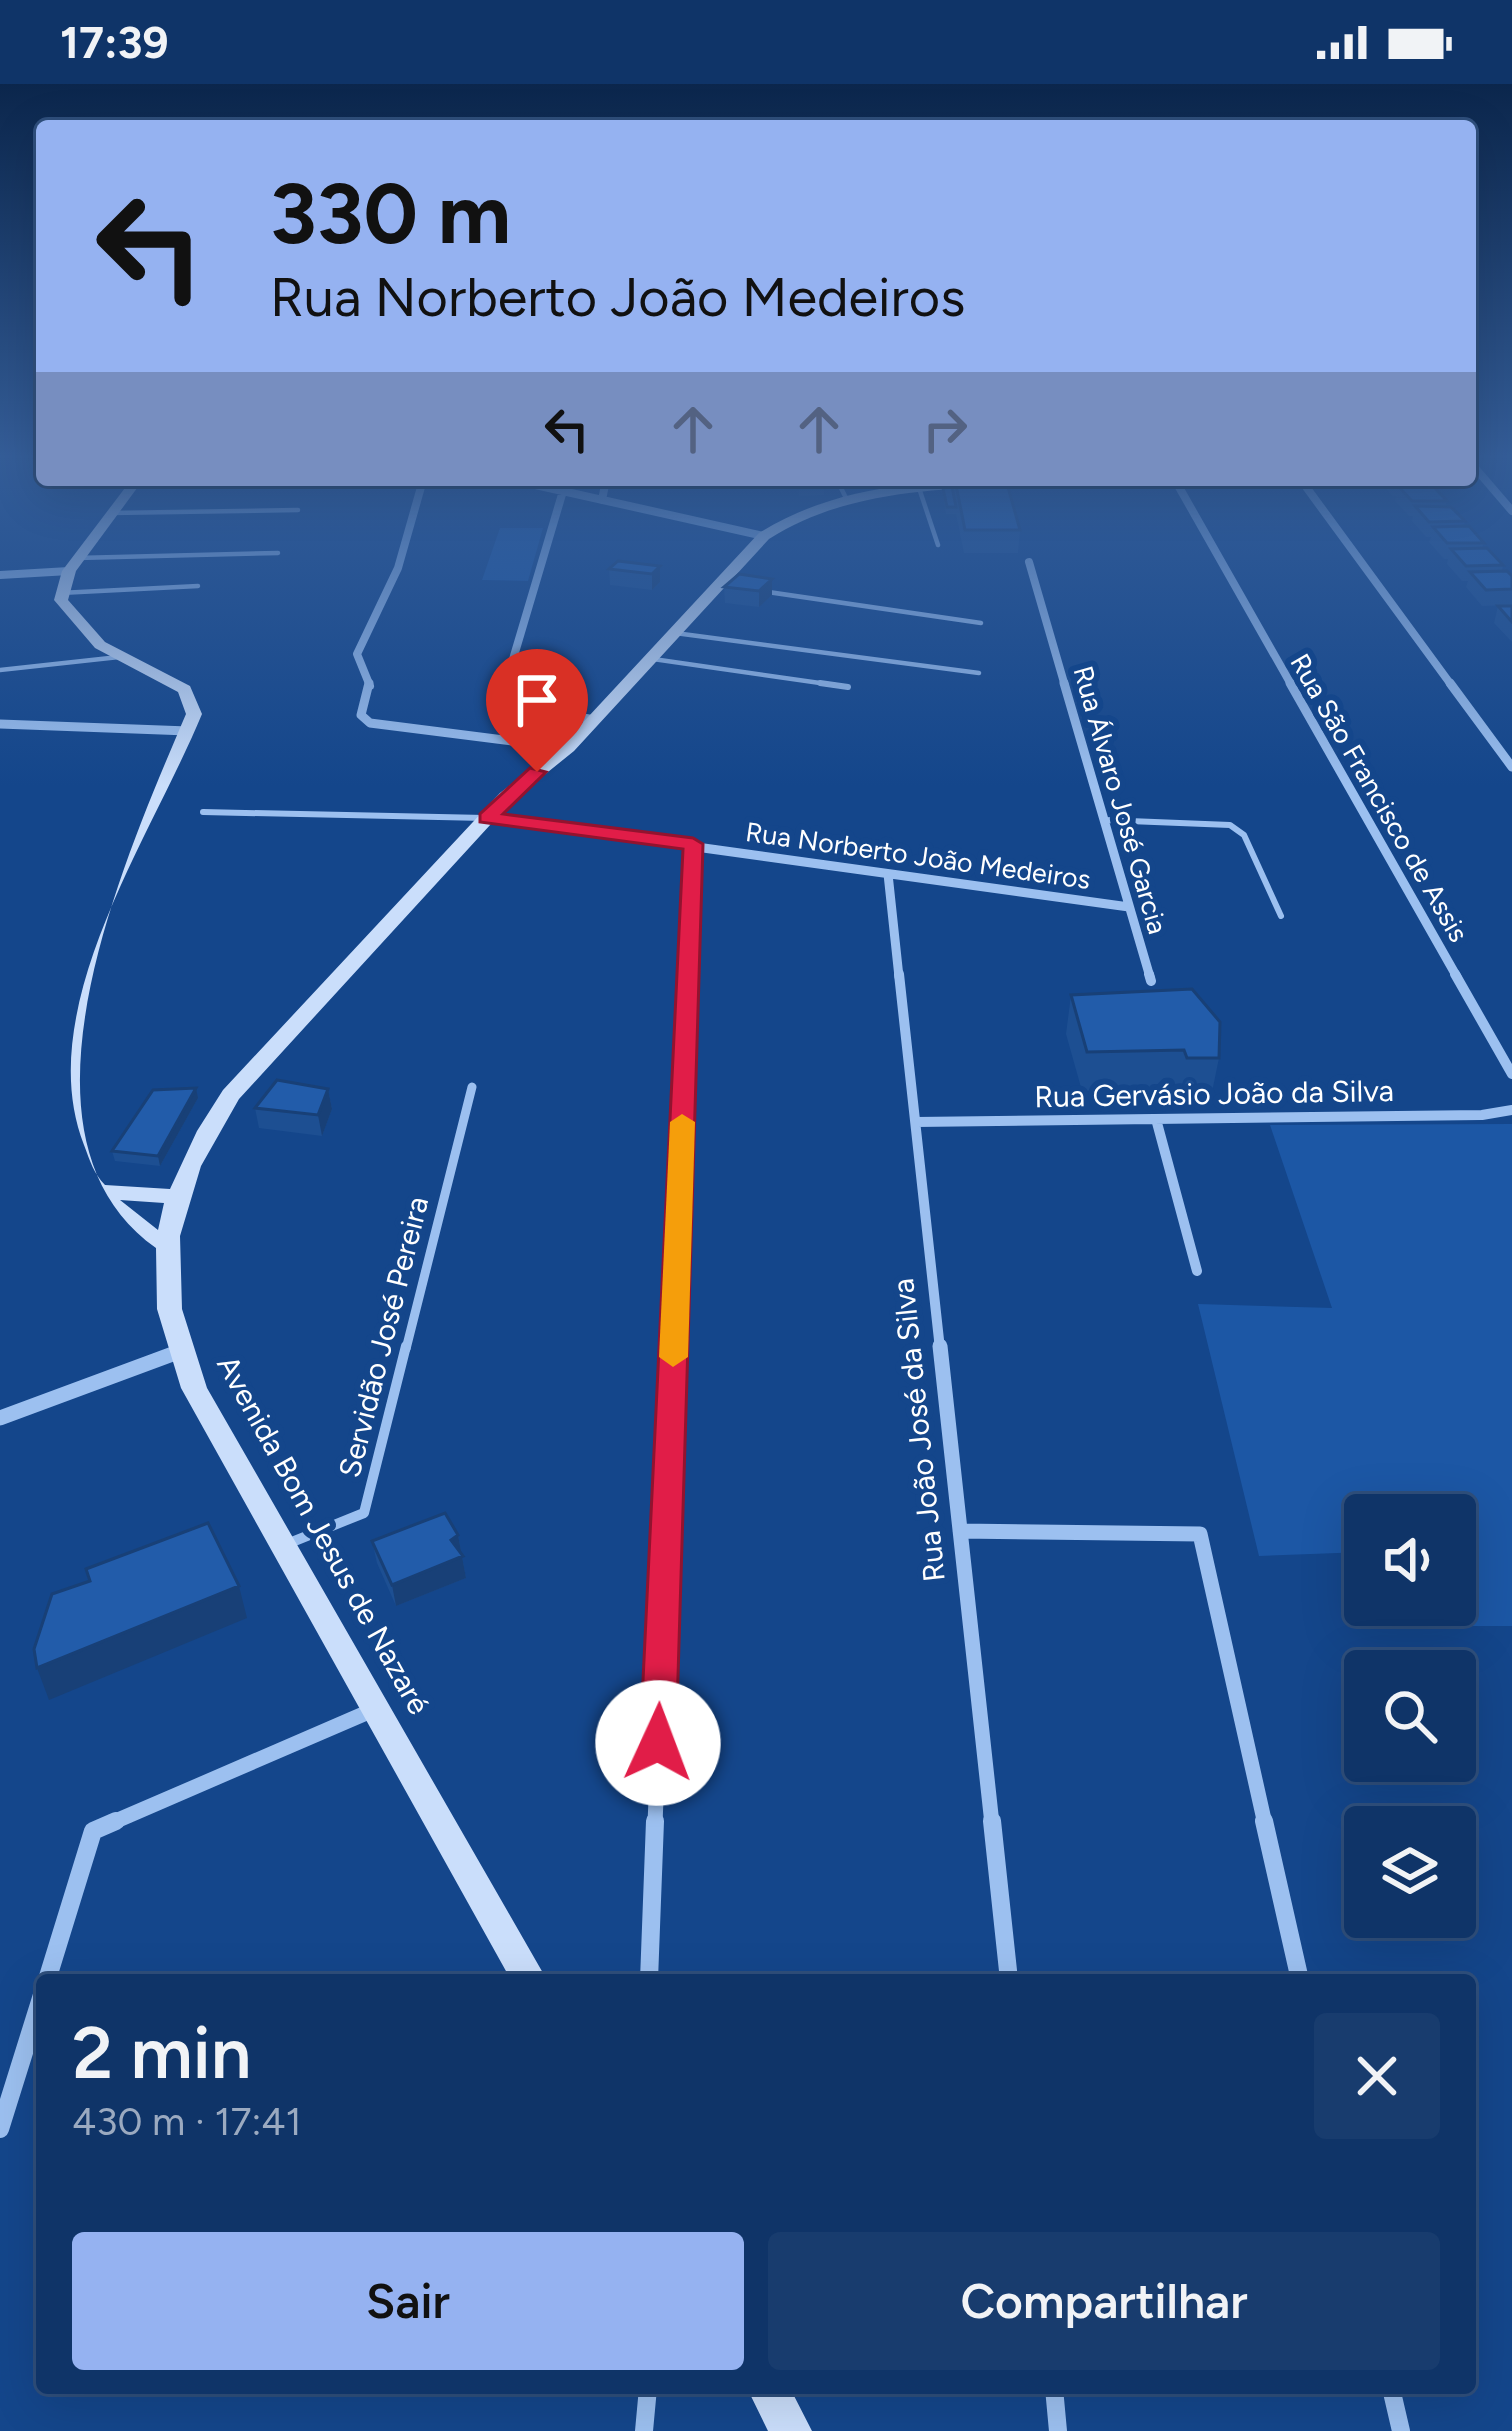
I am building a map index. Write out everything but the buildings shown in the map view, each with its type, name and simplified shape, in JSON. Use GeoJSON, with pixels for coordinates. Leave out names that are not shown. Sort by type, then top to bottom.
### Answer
{"type":"FeatureCollection","features":[{"type":"Feature","properties":{"kind":"main road"},"geometry":{"type":"LineString","coordinates":[[67,946],[188,731],[194,705],[185,688],[119,657],[76,623],[60,593],[72,567]]}},
{"type":"Feature","properties":{"kind":"main road","name":"Avenida Bom Jesus de Nazaré"},"geometry":{"type":"LineString","coordinates":[[527,1974],[211,1423],[178,1352],[163,1242],[200,1140],[231,1095],[487,818],[568,748],[737,567]]}},
{"type":"Feature","properties":{"kind":"main road"},"geometry":{"type":"LineString","coordinates":[[36,1098],[63,1154],[143,1233],[163,1242]]}},
{"type":"Feature","properties":{"kind":"main road"},"geometry":{"type":"LineString","coordinates":[[100,1192],[176,1196]]}},
{"type":"Feature","properties":{"kind":"main road"},"geometry":{"type":"LineString","coordinates":[[770,2394],[791,2431]]}},
{"type":"Feature","properties":{"kind":"street"},"geometry":{"type":"LineString","coordinates":[[0,575],[56,567]]}},
{"type":"Feature","properties":{"kind":"street"},"geometry":{"type":"LineString","coordinates":[[398,567],[357,653],[371,689],[362,715],[370,723],[568,748]]}},
{"type":"Feature","properties":{"kind":"street"},"geometry":{"type":"LineString","coordinates":[[541,567],[500,704],[595,720]]}},
{"type":"Feature","properties":{"kind":"street","name":"Rua Álvaro José Garcia"},"geometry":{"type":"LineString","coordinates":[[1030,567],[1151,981]]}},
{"type":"Feature","properties":{"kind":"street","name":"Rua São Francisco de Assis"},"geometry":{"type":"LineString","coordinates":[[1224,567],[1512,1074]]}},
{"type":"Feature","properties":{"kind":"street"},"geometry":{"type":"LineString","coordinates":[[1365,567],[1512,766]]}},
{"type":"Feature","properties":{"kind":"street"},"geometry":{"type":"LineString","coordinates":[[0,724],[188,731]]}},
{"type":"Feature","properties":{"kind":"street","name":"Rua Norberto João Medeiros"},"geometry":{"type":"LineString","coordinates":[[487,818],[1129,907]]}},
{"type":"Feature","properties":{"kind":"street"},"geometry":{"type":"LineString","coordinates":[[649,1974],[693,844]]}},
{"type":"Feature","properties":{"kind":"street","name":"Rua João José da Silva"},"geometry":{"type":"LineString","coordinates":[[888,874],[1008,1974]]}},
{"type":"Feature","properties":{"kind":"street","name":"Rua Gervásio João da Silva"},"geometry":{"type":"LineString","coordinates":[[916,1122],[1482,1115],[1512,1110]]}},
{"type":"Feature","properties":{"kind":"street"},"geometry":{"type":"LineString","coordinates":[[1156,1119],[1197,1271]]}},
{"type":"Feature","properties":{"kind":"street"},"geometry":{"type":"LineString","coordinates":[[0,1418],[178,1352]]}},
{"type":"Feature","properties":{"kind":"street"},"geometry":{"type":"LineString","coordinates":[[960,1531],[1200,1534],[1299,1974]]}},
{"type":"Feature","properties":{"kind":"street"},"geometry":{"type":"LineString","coordinates":[[49,1974],[93,1832],[376,1709]]}},
{"type":"Feature","properties":{"kind":"street"},"geometry":{"type":"LineString","coordinates":[[0,2129],[36,2014]]}},
{"type":"Feature","properties":{"kind":"street"},"geometry":{"type":"LineString","coordinates":[[644,2431],[647,2394]]}},
{"type":"Feature","properties":{"kind":"street"},"geometry":{"type":"LineString","coordinates":[[1055,2394],[1058,2431]]}},
{"type":"Feature","properties":{"kind":"street"},"geometry":{"type":"LineString","coordinates":[[1392,2394],[1400,2431]]}},
{"type":"Feature","properties":{"kind":"lane"},"geometry":{"type":"LineString","coordinates":[[720,585],[981,622]]}},
{"type":"Feature","properties":{"kind":"lane"},"geometry":{"type":"LineString","coordinates":[[60,593],[198,586]]}},
{"type":"Feature","properties":{"kind":"lane"},"geometry":{"type":"LineString","coordinates":[[675,633],[979,673]]}},
{"type":"Feature","properties":{"kind":"lane"},"geometry":{"type":"LineString","coordinates":[[0,670],[119,657]]}},
{"type":"Feature","properties":{"kind":"lane"},"geometry":{"type":"LineString","coordinates":[[653,659],[848,687]]}},
{"type":"Feature","properties":{"kind":"lane"},"geometry":{"type":"LineString","coordinates":[[202,812],[487,818]]}},
{"type":"Feature","properties":{"kind":"lane"},"geometry":{"type":"LineString","coordinates":[[1104,820],[1230,826],[1244,835],[1281,916]]}},
{"type":"Feature","properties":{"kind":"lane","name":"Servidão José Pereira"},"geometry":{"type":"LineString","coordinates":[[282,1546],[364,1513],[472,1087]]}},
{"type":"Feature","properties":{"kind":"shaded area"},"geometry":{"type":"Polygon","coordinates":[[[487,567],[532,567],[528,581],[482,580],[487,567]]]}},
{"type":"Feature","properties":{"kind":"shaded area"},"geometry":{"type":"Polygon","coordinates":[[[1512,1124],[1512,1626],[1476,1626],[1476,1494],[1344,1494],[1344,1553],[1259,1556],[1198,1304],[1332,1308],[1270,1125],[1512,1124]]]}},
{"type":"Feature","properties":{"kind":"slow traffic"},"geometry":{"type":"LineString","coordinates":[[673,1357],[682,1122]]}},
{"type":"Feature","properties":{"kind":"route"},"geometry":{"type":"LineString","coordinates":[[537,772],[487,818],[693,844],[658,1743]]}}]}
